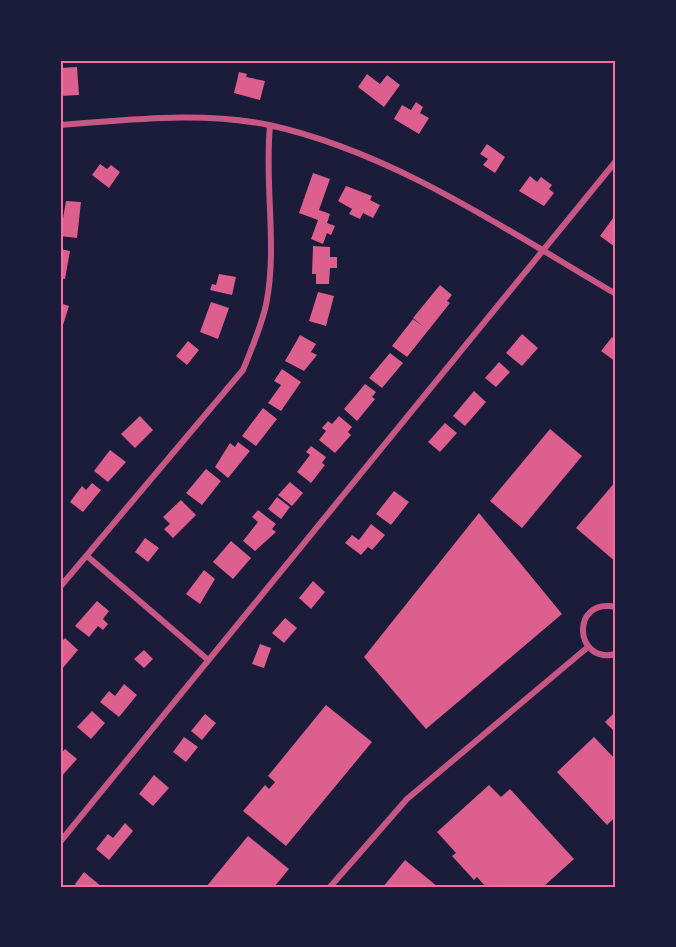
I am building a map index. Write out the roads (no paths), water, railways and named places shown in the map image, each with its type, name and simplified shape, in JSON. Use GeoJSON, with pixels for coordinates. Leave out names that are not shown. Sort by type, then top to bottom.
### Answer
{"type":"FeatureCollection","features":[{"type":"Feature","properties":{"kind":"street"},"geometry":{"type":"LineString","coordinates":[[60,125],[184,117],[270,126],[348,149],[415,179],[616,294]]}},
{"type":"Feature","properties":{"kind":"street"},"geometry":{"type":"LineString","coordinates":[[60,587],[243,370],[259,332],[266,303],[269,270],[270,126]]}},
{"type":"Feature","properties":{"kind":"street"},"geometry":{"type":"LineString","coordinates":[[60,842],[207,659],[616,161]]}},
{"type":"Feature","properties":{"kind":"street"},"geometry":{"type":"LineString","coordinates":[[87,556],[207,659]]}},
{"type":"Feature","properties":{"kind":"street"},"geometry":{"type":"LineString","coordinates":[[616,607],[600,606],[586,616],[582,632],[588,646],[602,655],[616,654]]}},
{"type":"Feature","properties":{"kind":"street"},"geometry":{"type":"LineString","coordinates":[[330,887],[407,799],[588,646]]}}]}
